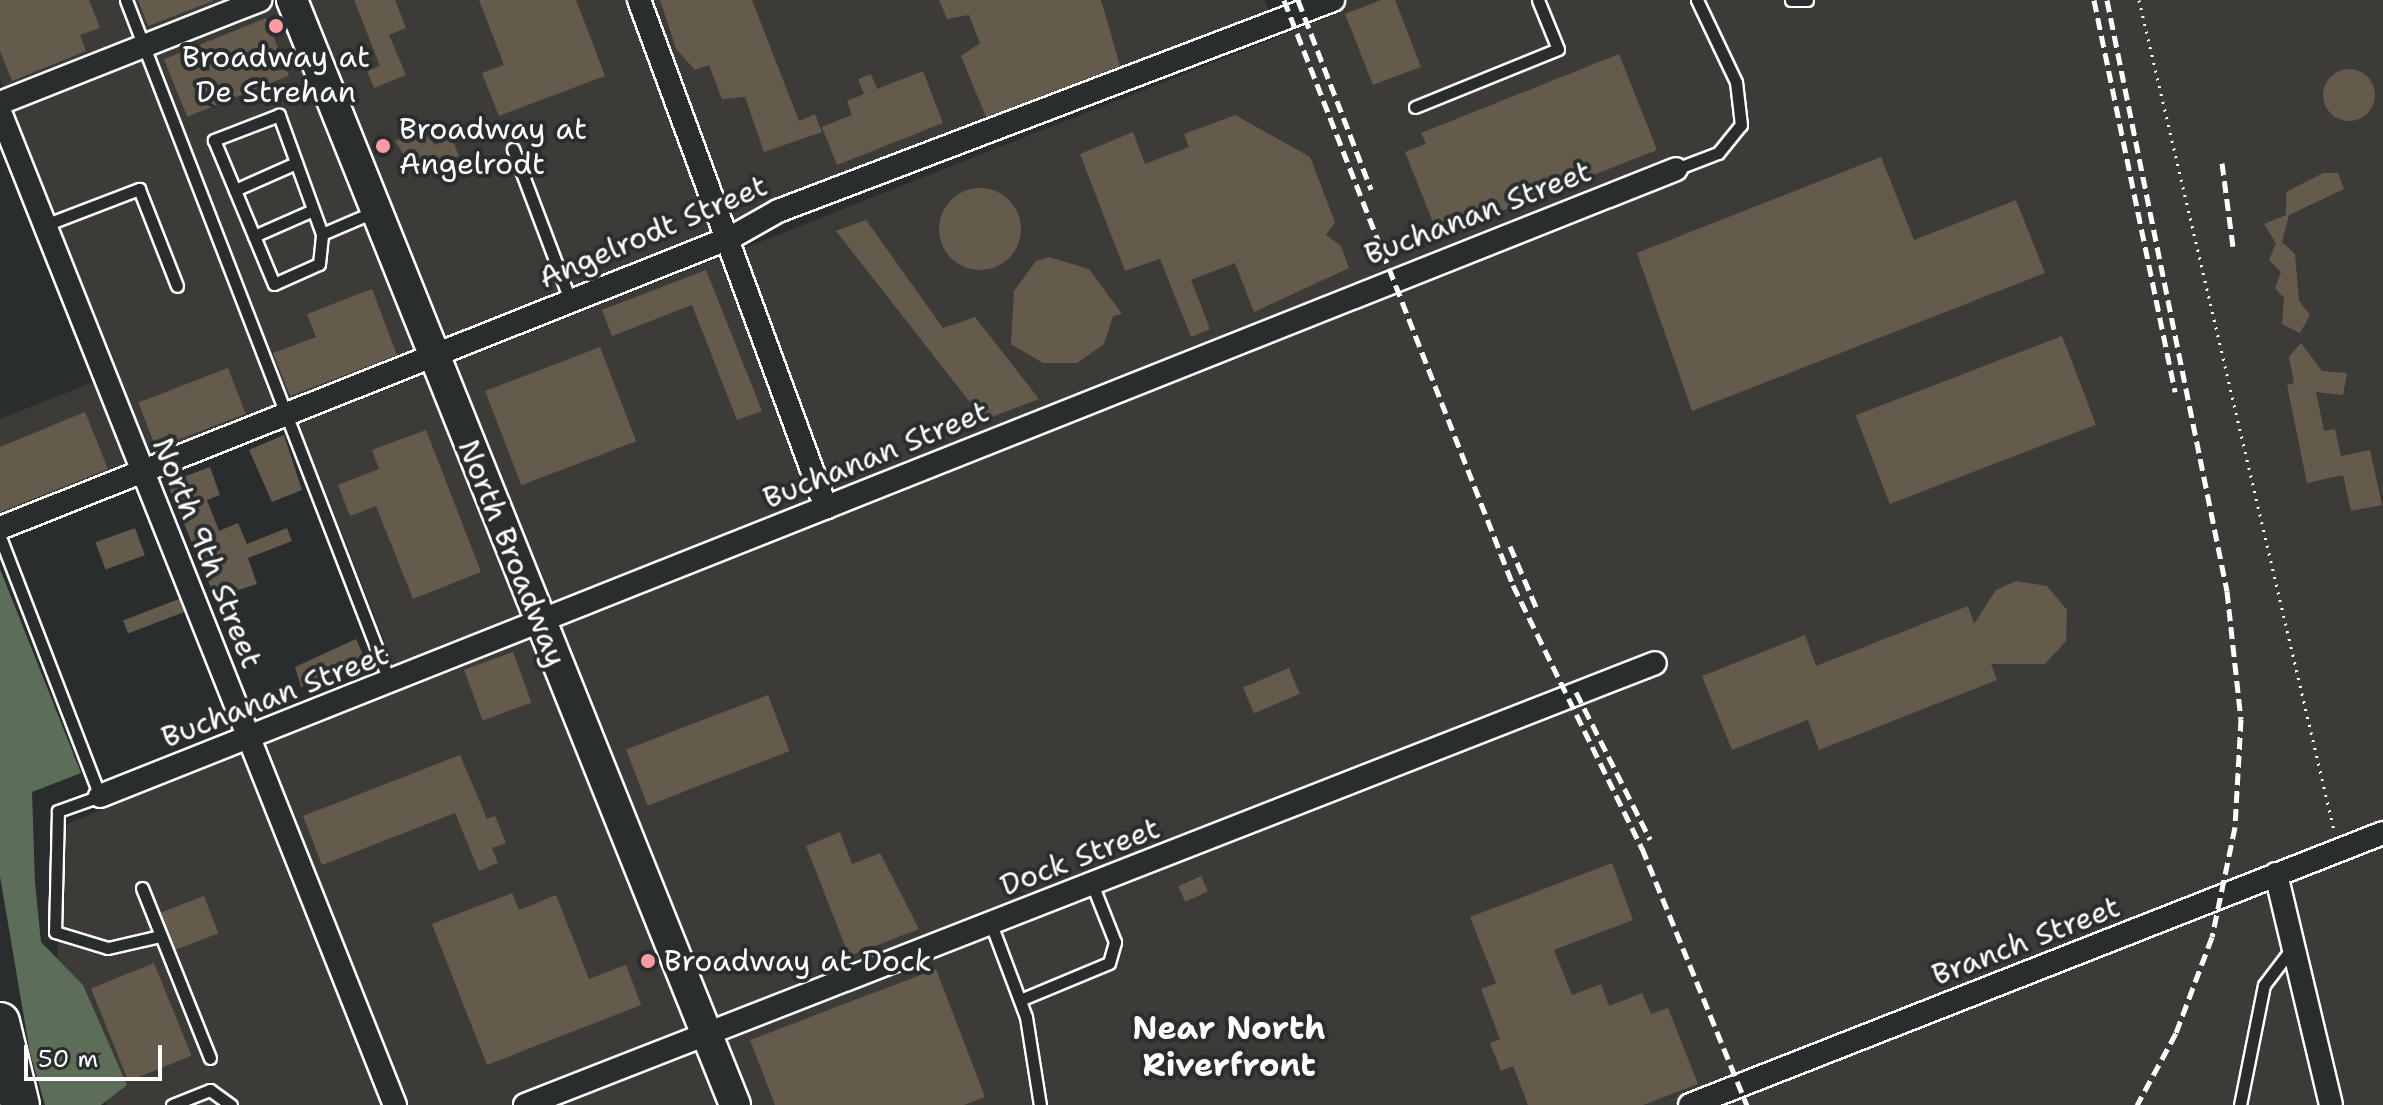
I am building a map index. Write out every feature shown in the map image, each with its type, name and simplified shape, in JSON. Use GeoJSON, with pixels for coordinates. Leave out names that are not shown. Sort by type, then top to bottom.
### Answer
{"type":"FeatureCollection","features":[{"type":"Feature","properties":{"kind":"highway"},"geometry":{"type":"LineString","coordinates":[[0,1022],[20,1105]]}},
{"type":"Feature","properties":{"kind":"main road","name":"North Broadway"},"geometry":{"type":"LineString","coordinates":[[292,0],[735,1105]]}},
{"type":"Feature","properties":{"kind":"street"},"geometry":{"type":"LineString","coordinates":[[0,103],[260,0]]}},
{"type":"Feature","properties":{"kind":"street"},"geometry":{"type":"LineString","coordinates":[[639,0],[732,237],[826,508]]}},
{"type":"Feature","properties":{"kind":"street","name":"Angelrodt Street"},"geometry":{"type":"LineString","coordinates":[[0,528],[732,237],[778,211],[1333,0]]}},
{"type":"Feature","properties":{"kind":"street","name":"North 9th Street"},"geometry":{"type":"LineString","coordinates":[[0,112],[395,1105]]}},
{"type":"Feature","properties":{"kind":"street","name":"Buchanan Street"},"geometry":{"type":"LineString","coordinates":[[100,796],[250,740],[1676,169]]}},
{"type":"Feature","properties":{"kind":"street","name":"Dock Street"},"geometry":{"type":"LineString","coordinates":[[525,1105],[1655,663]]}},
{"type":"Feature","properties":{"kind":"street","name":"Branch Street"},"geometry":{"type":"LineString","coordinates":[[1690,1105],[2383,833]]}},
{"type":"Feature","properties":{"kind":"street"},"geometry":{"type":"LineString","coordinates":[[2276,874],[2331,1105]]}},
{"type":"Feature","properties":{"kind":"lane"},"geometry":{"type":"LineString","coordinates":[[126,0],[289,411],[390,683]]}},
{"type":"Feature","properties":{"kind":"lane"},"geometry":{"type":"LineString","coordinates":[[1415,107],[1558,49],[1538,0]]}},
{"type":"Feature","properties":{"kind":"lane"},"geometry":{"type":"LineString","coordinates":[[1676,169],[1718,153],[1741,125],[1736,82],[1697,0]]}},
{"type":"Feature","properties":{"kind":"lane"},"geometry":{"type":"LineString","coordinates":[[1791,0],[1807,0]]}},
{"type":"Feature","properties":{"kind":"lane"},"geometry":{"type":"LineString","coordinates":[[279,115],[322,234],[319,264],[274,284],[235,190],[214,140],[279,115]]}},
{"type":"Feature","properties":{"kind":"lane"},"geometry":{"type":"LineString","coordinates":[[513,149],[570,300]]}},
{"type":"Feature","properties":{"kind":"lane"},"geometry":{"type":"LineString","coordinates":[[235,190],[296,163]]}},
{"type":"Feature","properties":{"kind":"lane"},"geometry":{"type":"LineString","coordinates":[[45,225],[139,189],[177,286]]}},
{"type":"Feature","properties":{"kind":"lane"},"geometry":{"type":"LineString","coordinates":[[254,236],[313,210]]}},
{"type":"Feature","properties":{"kind":"lane"},"geometry":{"type":"LineString","coordinates":[[322,234],[376,211]]}},
{"type":"Feature","properties":{"kind":"lane"},"geometry":{"type":"LineString","coordinates":[[0,537],[100,796],[58,811],[55,932],[108,948],[160,936]]}},
{"type":"Feature","properties":{"kind":"lane"},"geometry":{"type":"LineString","coordinates":[[1020,1000],[1109,963],[1115,942],[1092,884]]}},
{"type":"Feature","properties":{"kind":"lane"},"geometry":{"type":"LineString","coordinates":[[142,888],[210,1058]]}},
{"type":"Feature","properties":{"kind":"lane"},"geometry":{"type":"LineString","coordinates":[[991,924],[1020,1000],[1040,1105]]}},
{"type":"Feature","properties":{"kind":"lane"},"geometry":{"type":"LineString","coordinates":[[2240,1105],[2264,985],[2293,947]]}},
{"type":"Feature","properties":{"kind":"lane"},"geometry":{"type":"LineString","coordinates":[[172,1105],[210,1090],[231,1105]]}},
{"type":"Feature","properties":{"kind":"path"},"geometry":{"type":"LineString","coordinates":[[2139,0],[2203,293],[2339,849]]}},
{"type":"Feature","properties":{"kind":"shaded area"},"geometry":{"type":"Polygon","coordinates":[[[0,0],[236,0],[138,40],[279,409],[0,520],[0,419],[116,373],[0,79],[0,0]]]}},
{"type":"Feature","properties":{"kind":"shaded area"},"geometry":{"type":"Polygon","coordinates":[[[289,0],[1265,0],[1270,14],[291,405],[155,54],[289,0]]]}},
{"type":"Feature","properties":{"kind":"shaded area"},"geometry":{"type":"Polygon","coordinates":[[[1343,0],[2383,0],[2383,1105],[107,1105],[57,959],[67,824],[402,686],[299,424],[1346,10],[1343,0]]]}},
{"type":"Feature","properties":{"kind":"green space"},"geometry":{"type":"Polygon","coordinates":[[[0,569],[81,773],[32,792],[35,883],[41,942],[83,985],[127,1085],[101,1105],[45,1105],[30,1053],[0,876],[0,569]]]}},
{"type":"Feature","properties":{"kind":"building"},"geometry":{"type":"Polygon","coordinates":[[[0,0],[89,0],[100,28],[80,35],[86,51],[12,81],[0,51],[0,0]]]}},
{"type":"Feature","properties":{"kind":"building"},"geometry":{"type":"Polygon","coordinates":[[[138,0],[212,0],[213,1],[148,26],[138,0]]]}},
{"type":"Feature","properties":{"kind":"building"},"geometry":{"type":"Polygon","coordinates":[[[354,0],[395,0],[406,28],[389,35],[406,75],[374,88],[367,71],[380,66],[354,0]]]}},
{"type":"Feature","properties":{"kind":"building"},"geometry":{"type":"Polygon","coordinates":[[[479,0],[576,0],[605,76],[499,116],[482,73],[504,65],[479,0]]]}},
{"type":"Feature","properties":{"kind":"building"},"geometry":{"type":"Polygon","coordinates":[[[660,0],[752,0],[799,121],[815,114],[822,132],[764,152],[745,97],[722,99],[709,65],[695,70],[676,49],[660,0]]]}},
{"type":"Feature","properties":{"kind":"building"},"geometry":{"type":"Polygon","coordinates":[[[939,0],[1101,0],[1120,66],[986,117],[961,56],[980,43],[969,15],[947,19],[939,0]]]}},
{"type":"Feature","properties":{"kind":"building"},"geometry":{"type":"Polygon","coordinates":[[[1381,0],[1395,0],[1421,67],[1373,85],[1345,14],[1381,0]]]}},
{"type":"Feature","properties":{"kind":"building"},"geometry":{"type":"Polygon","coordinates":[[[266,18],[289,75],[187,117],[164,59],[266,18]]]}},
{"type":"Feature","properties":{"kind":"building"},"geometry":{"type":"Polygon","coordinates":[[[1619,54],[1657,150],[1458,228],[1454,218],[1434,225],[1405,152],[1426,144],[1421,133],[1619,54]]]}},
{"type":"Feature","properties":{"kind":"building"},"geometry":{"type":"Polygon","coordinates":[[[2349,69],[2367,77],[2375,95],[2367,113],[2349,121],[2331,113],[2323,95],[2331,77],[2349,69]]]}},
{"type":"Feature","properties":{"kind":"building"},"geometry":{"type":"Polygon","coordinates":[[[923,71],[943,123],[837,165],[822,127],[852,115],[847,101],[864,94],[858,79],[871,74],[877,89],[923,71]]]}},
{"type":"Feature","properties":{"kind":"building"},"geometry":{"type":"Polygon","coordinates":[[[1235,115],[1310,157],[1335,222],[1326,235],[1341,246],[1349,268],[1254,312],[1235,263],[1191,280],[1210,329],[1191,337],[1160,259],[1125,271],[1080,154],[1133,132],[1145,164],[1189,147],[1184,134],[1235,115]]]}},
{"type":"Feature","properties":{"kind":"building"},"geometry":{"type":"Polygon","coordinates":[[[427,128],[434,145],[452,138],[459,156],[415,172],[395,141],[427,128]]]}},
{"type":"Feature","properties":{"kind":"building"},"geometry":{"type":"Polygon","coordinates":[[[1881,157],[1914,240],[2016,200],[2045,273],[1692,411],[1637,253],[1881,157]]]}},
{"type":"Feature","properties":{"kind":"building"},"geometry":{"type":"Polygon","coordinates":[[[2323,173],[2338,173],[2344,189],[2289,215],[2282,242],[2295,254],[2299,301],[2310,315],[2300,333],[2282,324],[2284,298],[2275,288],[2281,272],[2269,260],[2276,243],[2264,224],[2286,215],[2286,192],[2323,173]]]}},
{"type":"Feature","properties":{"kind":"building"},"geometry":{"type":"Polygon","coordinates":[[[972,188],[988,188],[1003,195],[1014,206],[1021,229],[1018,245],[1009,258],[988,270],[972,270],[957,263],[946,252],[939,237],[939,221],[946,206],[957,195],[972,188]]]}},
{"type":"Feature","properties":{"kind":"building"},"geometry":{"type":"Polygon","coordinates":[[[866,220],[943,328],[975,317],[1039,399],[984,420],[836,231],[866,220]]]}},
{"type":"Feature","properties":{"kind":"building"},"geometry":{"type":"Polygon","coordinates":[[[1049,257],[1089,269],[1122,314],[1113,316],[1104,344],[1077,363],[1043,363],[1011,344],[1014,291],[1036,261],[1049,257]]]}},
{"type":"Feature","properties":{"kind":"building"},"geometry":{"type":"Polygon","coordinates":[[[706,270],[762,411],[737,420],[692,305],[612,336],[602,310],[706,270]]]}},
{"type":"Feature","properties":{"kind":"building"},"geometry":{"type":"Polygon","coordinates":[[[372,289],[397,355],[290,396],[273,353],[316,337],[307,314],[372,289]]]}},
{"type":"Feature","properties":{"kind":"building"},"geometry":{"type":"Polygon","coordinates":[[[2062,336],[2096,425],[1890,504],[1856,415],[2062,336]]]}},
{"type":"Feature","properties":{"kind":"building"},"geometry":{"type":"Polygon","coordinates":[[[2301,343],[2322,371],[2347,373],[2343,395],[2316,392],[2324,431],[2335,429],[2341,456],[2370,450],[2382,505],[2351,511],[2343,475],[2307,483],[2287,385],[2294,383],[2289,357],[2301,343]]]}},
{"type":"Feature","properties":{"kind":"building"},"geometry":{"type":"Polygon","coordinates":[[[600,347],[636,441],[521,485],[485,391],[600,347]]]}},
{"type":"Feature","properties":{"kind":"building"},"geometry":{"type":"Polygon","coordinates":[[[228,368],[246,414],[156,448],[138,402],[228,368]]]}},
{"type":"Feature","properties":{"kind":"building"},"geometry":{"type":"Polygon","coordinates":[[[85,412],[108,469],[0,512],[0,447],[85,412]]]}},
{"type":"Feature","properties":{"kind":"building"},"geometry":{"type":"Polygon","coordinates":[[[426,430],[481,572],[413,599],[376,506],[350,516],[338,485],[379,469],[372,450],[426,430]]]}},
{"type":"Feature","properties":{"kind":"building"},"geometry":{"type":"Polygon","coordinates":[[[284,435],[302,490],[272,502],[249,450],[284,435]]]}},
{"type":"Feature","properties":{"kind":"building"},"geometry":{"type":"Polygon","coordinates":[[[210,467],[220,495],[207,500],[219,531],[238,523],[247,544],[287,528],[292,541],[248,558],[257,584],[215,598],[167,483],[210,467]]]}},
{"type":"Feature","properties":{"kind":"building"},"geometry":{"type":"Polygon","coordinates":[[[135,528],[145,555],[105,570],[96,542],[135,528]]]}},
{"type":"Feature","properties":{"kind":"building"},"geometry":{"type":"Polygon","coordinates":[[[2016,581],[2047,586],[2067,610],[2066,641],[2045,664],[1991,664],[1997,680],[1819,750],[1808,720],[1732,750],[1702,676],[1805,635],[1816,666],[1968,606],[1974,624],[1996,590],[2016,581]]]}},
{"type":"Feature","properties":{"kind":"building"},"geometry":{"type":"Polygon","coordinates":[[[179,599],[184,612],[128,634],[123,621],[179,599]]]}},
{"type":"Feature","properties":{"kind":"building"},"geometry":{"type":"Polygon","coordinates":[[[356,639],[367,663],[301,687],[295,667],[356,639]]]}},
{"type":"Feature","properties":{"kind":"building"},"geometry":{"type":"Polygon","coordinates":[[[513,652],[531,703],[483,721],[464,670],[513,652]]]}},
{"type":"Feature","properties":{"kind":"building"},"geometry":{"type":"Polygon","coordinates":[[[1289,668],[1300,694],[1254,713],[1243,688],[1289,668]]]}},
{"type":"Feature","properties":{"kind":"building"},"geometry":{"type":"Polygon","coordinates":[[[768,695],[790,751],[648,805],[626,749],[768,695]]]}},
{"type":"Feature","properties":{"kind":"building"},"geometry":{"type":"Polygon","coordinates":[[[460,755],[487,819],[495,816],[506,843],[492,848],[498,863],[479,871],[455,813],[322,865],[303,816],[460,755]]]}},
{"type":"Feature","properties":{"kind":"building"},"geometry":{"type":"Polygon","coordinates":[[[840,832],[852,864],[880,853],[919,929],[849,956],[806,846],[840,832]]]}},
{"type":"Feature","properties":{"kind":"building"},"geometry":{"type":"Polygon","coordinates":[[[1612,863],[1633,920],[1554,950],[1572,995],[1601,984],[1609,1006],[1642,993],[1651,1014],[1668,1008],[1698,1084],[1643,1105],[1528,1105],[1513,1066],[1501,1071],[1490,1043],[1500,1039],[1481,989],[1496,983],[1470,917],[1612,863]]]}},
{"type":"Feature","properties":{"kind":"building"},"geometry":{"type":"Polygon","coordinates":[[[1201,876],[1208,892],[1185,902],[1178,886],[1201,876]]]}},
{"type":"Feature","properties":{"kind":"building"},"geometry":{"type":"Polygon","coordinates":[[[512,893],[519,910],[556,895],[589,979],[626,965],[641,1005],[487,1065],[432,924],[512,893]]]}},
{"type":"Feature","properties":{"kind":"building"},"geometry":{"type":"Polygon","coordinates":[[[204,896],[218,933],[175,950],[161,912],[204,896]]]}},
{"type":"Feature","properties":{"kind":"building"},"geometry":{"type":"Polygon","coordinates":[[[154,963],[191,1056],[128,1081],[91,988],[154,963]]]}},
{"type":"Feature","properties":{"kind":"building"},"geometry":{"type":"Polygon","coordinates":[[[936,969],[985,1097],[964,1105],[775,1105],[750,1040],[936,969]]]}},
{"type":"Feature","properties":{"kind":"railway"},"geometry":{"type":"LineString","coordinates":[[1284,0],[1513,585],[1642,848],[1747,1105]]}},
{"type":"Feature","properties":{"kind":"railway"},"geometry":{"type":"LineString","coordinates":[[1298,0],[1371,189]]}},
{"type":"Feature","properties":{"kind":"railway"},"geometry":{"type":"LineString","coordinates":[[2094,0],[2175,392]]}},
{"type":"Feature","properties":{"kind":"railway"},"geometry":{"type":"LineString","coordinates":[[2107,0],[2227,591],[2241,719],[2235,827],[2212,937],[2176,1033],[2137,1105]]}},
{"type":"Feature","properties":{"kind":"railway"},"geometry":{"type":"LineString","coordinates":[[2222,163],[2233,246]]}},
{"type":"Feature","properties":{"kind":"railway"},"geometry":{"type":"LineString","coordinates":[[1510,546],[1537,609]]}},
{"type":"Feature","properties":{"kind":"railway"},"geometry":{"type":"LineString","coordinates":[[1576,692],[1650,839]]}},
{"type":"Feature","properties":{"kind":"place","name":"Broadway at De Strehan"},"geometry":{"type":"Point","coordinates":[276,26]}},
{"type":"Feature","properties":{"kind":"place","name":"Broadway at Angelrodt"},"geometry":{"type":"Point","coordinates":[383,146]}},
{"type":"Feature","properties":{"kind":"place","name":"Broadway at Dock"},"geometry":{"type":"Point","coordinates":[648,961]}},
{"type":"Feature","properties":{"kind":"district","name":"Near North Riverfront"},"geometry":{"type":"Point","coordinates":[1229,1048]}}]}
